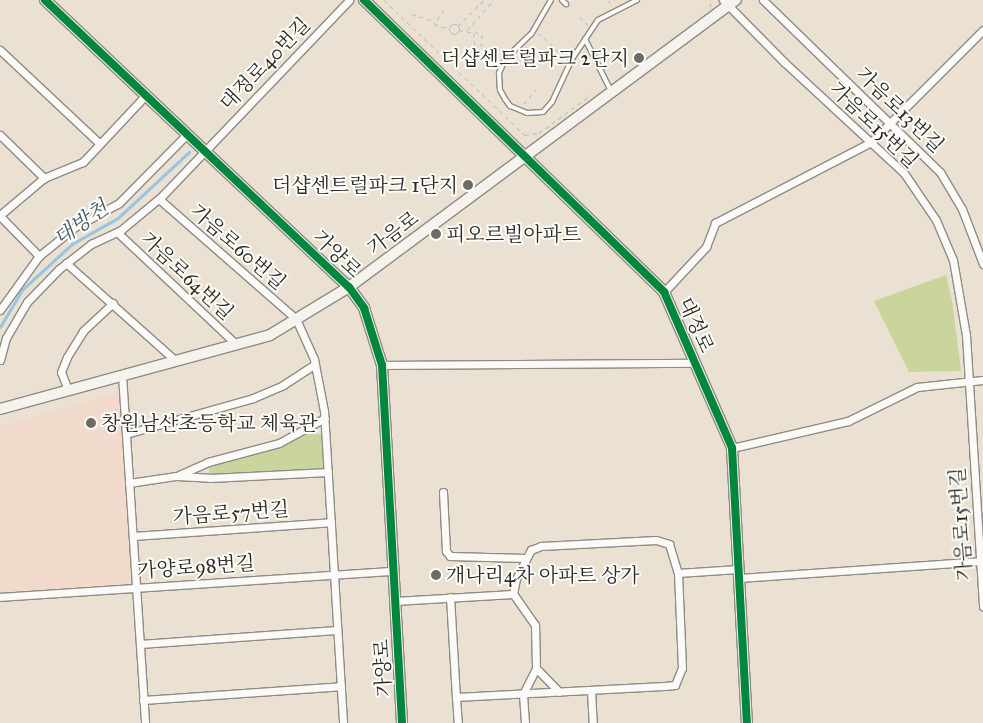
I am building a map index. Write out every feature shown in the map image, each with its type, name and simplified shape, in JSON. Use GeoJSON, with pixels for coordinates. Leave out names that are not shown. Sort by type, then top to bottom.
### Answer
{"type":"FeatureCollection","features":[{"type":"Feature","properties":{"kind":"street","name":"가양로"},"geometry":{"type":"LineString","coordinates":[[45,0],[348,287],[364,308],[382,365],[402,723]]}},
{"type":"Feature","properties":{"kind":"street","name":"대정로40번길"},"geometry":{"type":"LineString","coordinates":[[0,360],[6,338],[26,302],[66,263],[91,244],[117,232],[159,199],[349,0]]}},
{"type":"Feature","properties":{"kind":"street","name":"대정로"},"geometry":{"type":"LineString","coordinates":[[364,0],[664,292],[732,448],[747,723]]}},
{"type":"Feature","properties":{"kind":"street","name":"가음로13번길"},"geometry":{"type":"LineString","coordinates":[[763,0],[891,122],[940,172],[962,209],[983,263]]}},
{"type":"Feature","properties":{"kind":"street","name":"가음로"},"geometry":{"type":"LineString","coordinates":[[0,409],[270,335],[348,287],[525,157],[609,88],[730,2]]}},
{"type":"Feature","properties":{"kind":"street","name":"가음로15번길"},"geometry":{"type":"LineString","coordinates":[[730,2],[904,173],[923,199],[953,260],[964,316],[983,606]]}},
{"type":"Feature","properties":{"kind":"street"},"geometry":{"type":"LineString","coordinates":[[664,292],[706,247],[715,223],[871,142],[983,30]]}},
{"type":"Feature","properties":{"kind":"street"},"geometry":{"type":"LineString","coordinates":[[0,50],[100,144]]}},
{"type":"Feature","properties":{"kind":"street"},"geometry":{"type":"LineString","coordinates":[[39,256],[0,216],[44,178],[82,162],[146,95]]}},
{"type":"Feature","properties":{"kind":"street"},"geometry":{"type":"LineString","coordinates":[[0,310],[39,256],[76,227],[120,203],[187,134]]}},
{"type":"Feature","properties":{"kind":"street"},"geometry":{"type":"LineString","coordinates":[[0,135],[44,178]]}},
{"type":"Feature","properties":{"kind":"street","name":"가음로60번길"},"geometry":{"type":"LineString","coordinates":[[159,199],[296,319]]}},
{"type":"Feature","properties":{"kind":"street","name":"가음로64번길"},"geometry":{"type":"LineString","coordinates":[[117,232],[236,344]]}},
{"type":"Feature","properties":{"kind":"street"},"geometry":{"type":"LineString","coordinates":[[66,263],[176,360]]}},
{"type":"Feature","properties":{"kind":"street"},"geometry":{"type":"LineString","coordinates":[[68,390],[61,372],[67,357],[83,331],[113,303]]}},
{"type":"Feature","properties":{"kind":"street"},"geometry":{"type":"LineString","coordinates":[[296,319],[315,364],[325,418],[343,723]]}},
{"type":"Feature","properties":{"kind":"street"},"geometry":{"type":"LineString","coordinates":[[382,365],[695,363]]}},
{"type":"Feature","properties":{"kind":"street"},"geometry":{"type":"LineString","coordinates":[[126,434],[253,398],[283,385],[315,364]]}},
{"type":"Feature","properties":{"kind":"street"},"geometry":{"type":"LineString","coordinates":[[122,375],[145,723]]}},
{"type":"Feature","properties":{"kind":"street"},"geometry":{"type":"LineString","coordinates":[[732,448],[848,421],[917,387],[983,380]]}},
{"type":"Feature","properties":{"kind":"street","name":"가음로57번길"},"geometry":{"type":"LineString","coordinates":[[176,476],[208,462],[278,443],[325,418]]}},
{"type":"Feature","properties":{"kind":"street","name":"가음로57번길"},"geometry":{"type":"LineString","coordinates":[[129,482],[176,476],[210,478],[328,472]]}},
{"type":"Feature","properties":{"kind":"street"},"geometry":{"type":"LineString","coordinates":[[443,492],[446,551],[450,556],[526,558]]}},
{"type":"Feature","properties":{"kind":"street","name":"가음로57번길"},"geometry":{"type":"LineString","coordinates":[[133,536],[331,522]]}},
{"type":"Feature","properties":{"kind":"street"},"geometry":{"type":"LineString","coordinates":[[456,697],[675,685],[682,668],[678,573],[669,544],[656,540],[542,546],[531,550],[526,558],[513,594]]}},
{"type":"Feature","properties":{"kind":"street"},"geometry":{"type":"LineString","coordinates":[[678,573],[739,574],[981,561]]}},
{"type":"Feature","properties":{"kind":"street","name":"가양로98번길"},"geometry":{"type":"LineString","coordinates":[[0,597],[136,586],[394,571]]}},
{"type":"Feature","properties":{"kind":"street"},"geometry":{"type":"LineString","coordinates":[[395,601],[513,594]]}},
{"type":"Feature","properties":{"kind":"street"},"geometry":{"type":"LineString","coordinates":[[513,594],[535,625],[536,668],[523,694],[525,723]]}},
{"type":"Feature","properties":{"kind":"street"},"geometry":{"type":"LineString","coordinates":[[450,597],[458,723]]}},
{"type":"Feature","properties":{"kind":"street"},"geometry":{"type":"LineString","coordinates":[[140,644],[337,630]]}},
{"type":"Feature","properties":{"kind":"street"},"geometry":{"type":"LineString","coordinates":[[536,668],[559,692]]}},
{"type":"Feature","properties":{"kind":"street"},"geometry":{"type":"LineString","coordinates":[[143,700],[341,686]]}},
{"type":"Feature","properties":{"kind":"street"},"geometry":{"type":"LineString","coordinates":[[591,690],[593,723]]}},
{"type":"Feature","properties":{"kind":"lane"},"geometry":{"type":"LineString","coordinates":[[551,0],[524,44],[511,54],[502,65],[499,82],[505,99],[518,111],[538,114],[548,108],[571,62],[592,29],[610,12],[637,0]]}},
{"type":"Feature","properties":{"kind":"lane"},"geometry":{"type":"LineString","coordinates":[[562,0],[566,4]]}},
{"type":"Feature","properties":{"kind":"lane"},"geometry":{"type":"LineString","coordinates":[[585,39],[609,88]]}},
{"type":"Feature","properties":{"kind":"path"},"geometry":{"type":"LineString","coordinates":[[384,0],[525,135],[539,133],[609,88]]}},
{"type":"Feature","properties":{"kind":"path"},"geometry":{"type":"LineString","coordinates":[[458,26],[484,0]]}},
{"type":"Feature","properties":{"kind":"path"},"geometry":{"type":"LineString","coordinates":[[467,30],[494,0]]}},
{"type":"Feature","properties":{"kind":"path"},"geometry":{"type":"LineString","coordinates":[[609,0],[610,12]]}},
{"type":"Feature","properties":{"kind":"path"},"geometry":{"type":"LineString","coordinates":[[707,11],[712,0]]}},
{"type":"Feature","properties":{"kind":"path"},"geometry":{"type":"LineString","coordinates":[[434,21],[444,10]]}},
{"type":"Feature","properties":{"kind":"path"},"geometry":{"type":"LineString","coordinates":[[412,14],[434,21],[439,28],[449,28],[453,24],[458,26]]}},
{"type":"Feature","properties":{"kind":"path"},"geometry":{"type":"LineString","coordinates":[[580,17],[592,29]]}},
{"type":"Feature","properties":{"kind":"path"},"geometry":{"type":"LineString","coordinates":[[458,26],[459,30]]}},
{"type":"Feature","properties":{"kind":"path"},"geometry":{"type":"LineString","coordinates":[[449,28],[453,34],[459,30],[467,30],[482,35],[481,51]]}},
{"type":"Feature","properties":{"kind":"path"},"geometry":{"type":"LineString","coordinates":[[534,29],[571,62]]}},
{"type":"Feature","properties":{"kind":"path"},"geometry":{"type":"LineString","coordinates":[[472,31],[474,50],[506,50],[511,54]]}},
{"type":"Feature","properties":{"kind":"path"},"geometry":{"type":"LineString","coordinates":[[524,44],[533,52]]}},
{"type":"Feature","properties":{"kind":"path"},"geometry":{"type":"LineString","coordinates":[[518,111],[536,89]]}},
{"type":"Feature","properties":{"kind":"shaded area"},"geometry":{"type":"Polygon","coordinates":[[[118,393],[132,583],[0,593],[0,426],[118,393]]]}},
{"type":"Feature","properties":{"kind":"green space"},"geometry":{"type":"Polygon","coordinates":[[[946,275],[952,300],[961,371],[909,372],[874,301],[946,275]]]}},
{"type":"Feature","properties":{"kind":"green space"},"geometry":{"type":"Polygon","coordinates":[[[306,430],[326,436],[328,472],[210,478],[208,462],[257,449],[306,430]]]}},
{"type":"Feature","properties":{"kind":"waterway","name":"대방천"},"geometry":{"type":"LineString","coordinates":[[0,327],[22,290],[72,244],[118,218],[189,152]]}},
{"type":"Feature","properties":{"kind":"cycle path"},"geometry":{"type":"LineString","coordinates":[[45,0],[349,287],[364,308],[382,365],[402,723]]}},
{"type":"Feature","properties":{"kind":"cycle path"},"geometry":{"type":"LineString","coordinates":[[364,0],[664,292],[732,448],[747,723]]}},
{"type":"Feature","properties":{"kind":"place","name":"더샵센트럴파크 2단지"},"geometry":{"type":"Point","coordinates":[639,58]}},
{"type":"Feature","properties":{"kind":"place","name":"더샵센트럴파크 1단지"},"geometry":{"type":"Point","coordinates":[468,185]}},
{"type":"Feature","properties":{"kind":"place","name":"피오르빌아파트"},"geometry":{"type":"Point","coordinates":[436,234]}},
{"type":"Feature","properties":{"kind":"place","name":"창원남산초등학교 체육관"},"geometry":{"type":"Point","coordinates":[91,423]}},
{"type":"Feature","properties":{"kind":"place","name":"개나리4차 아파트 상가"},"geometry":{"type":"Point","coordinates":[436,575]}}]}
